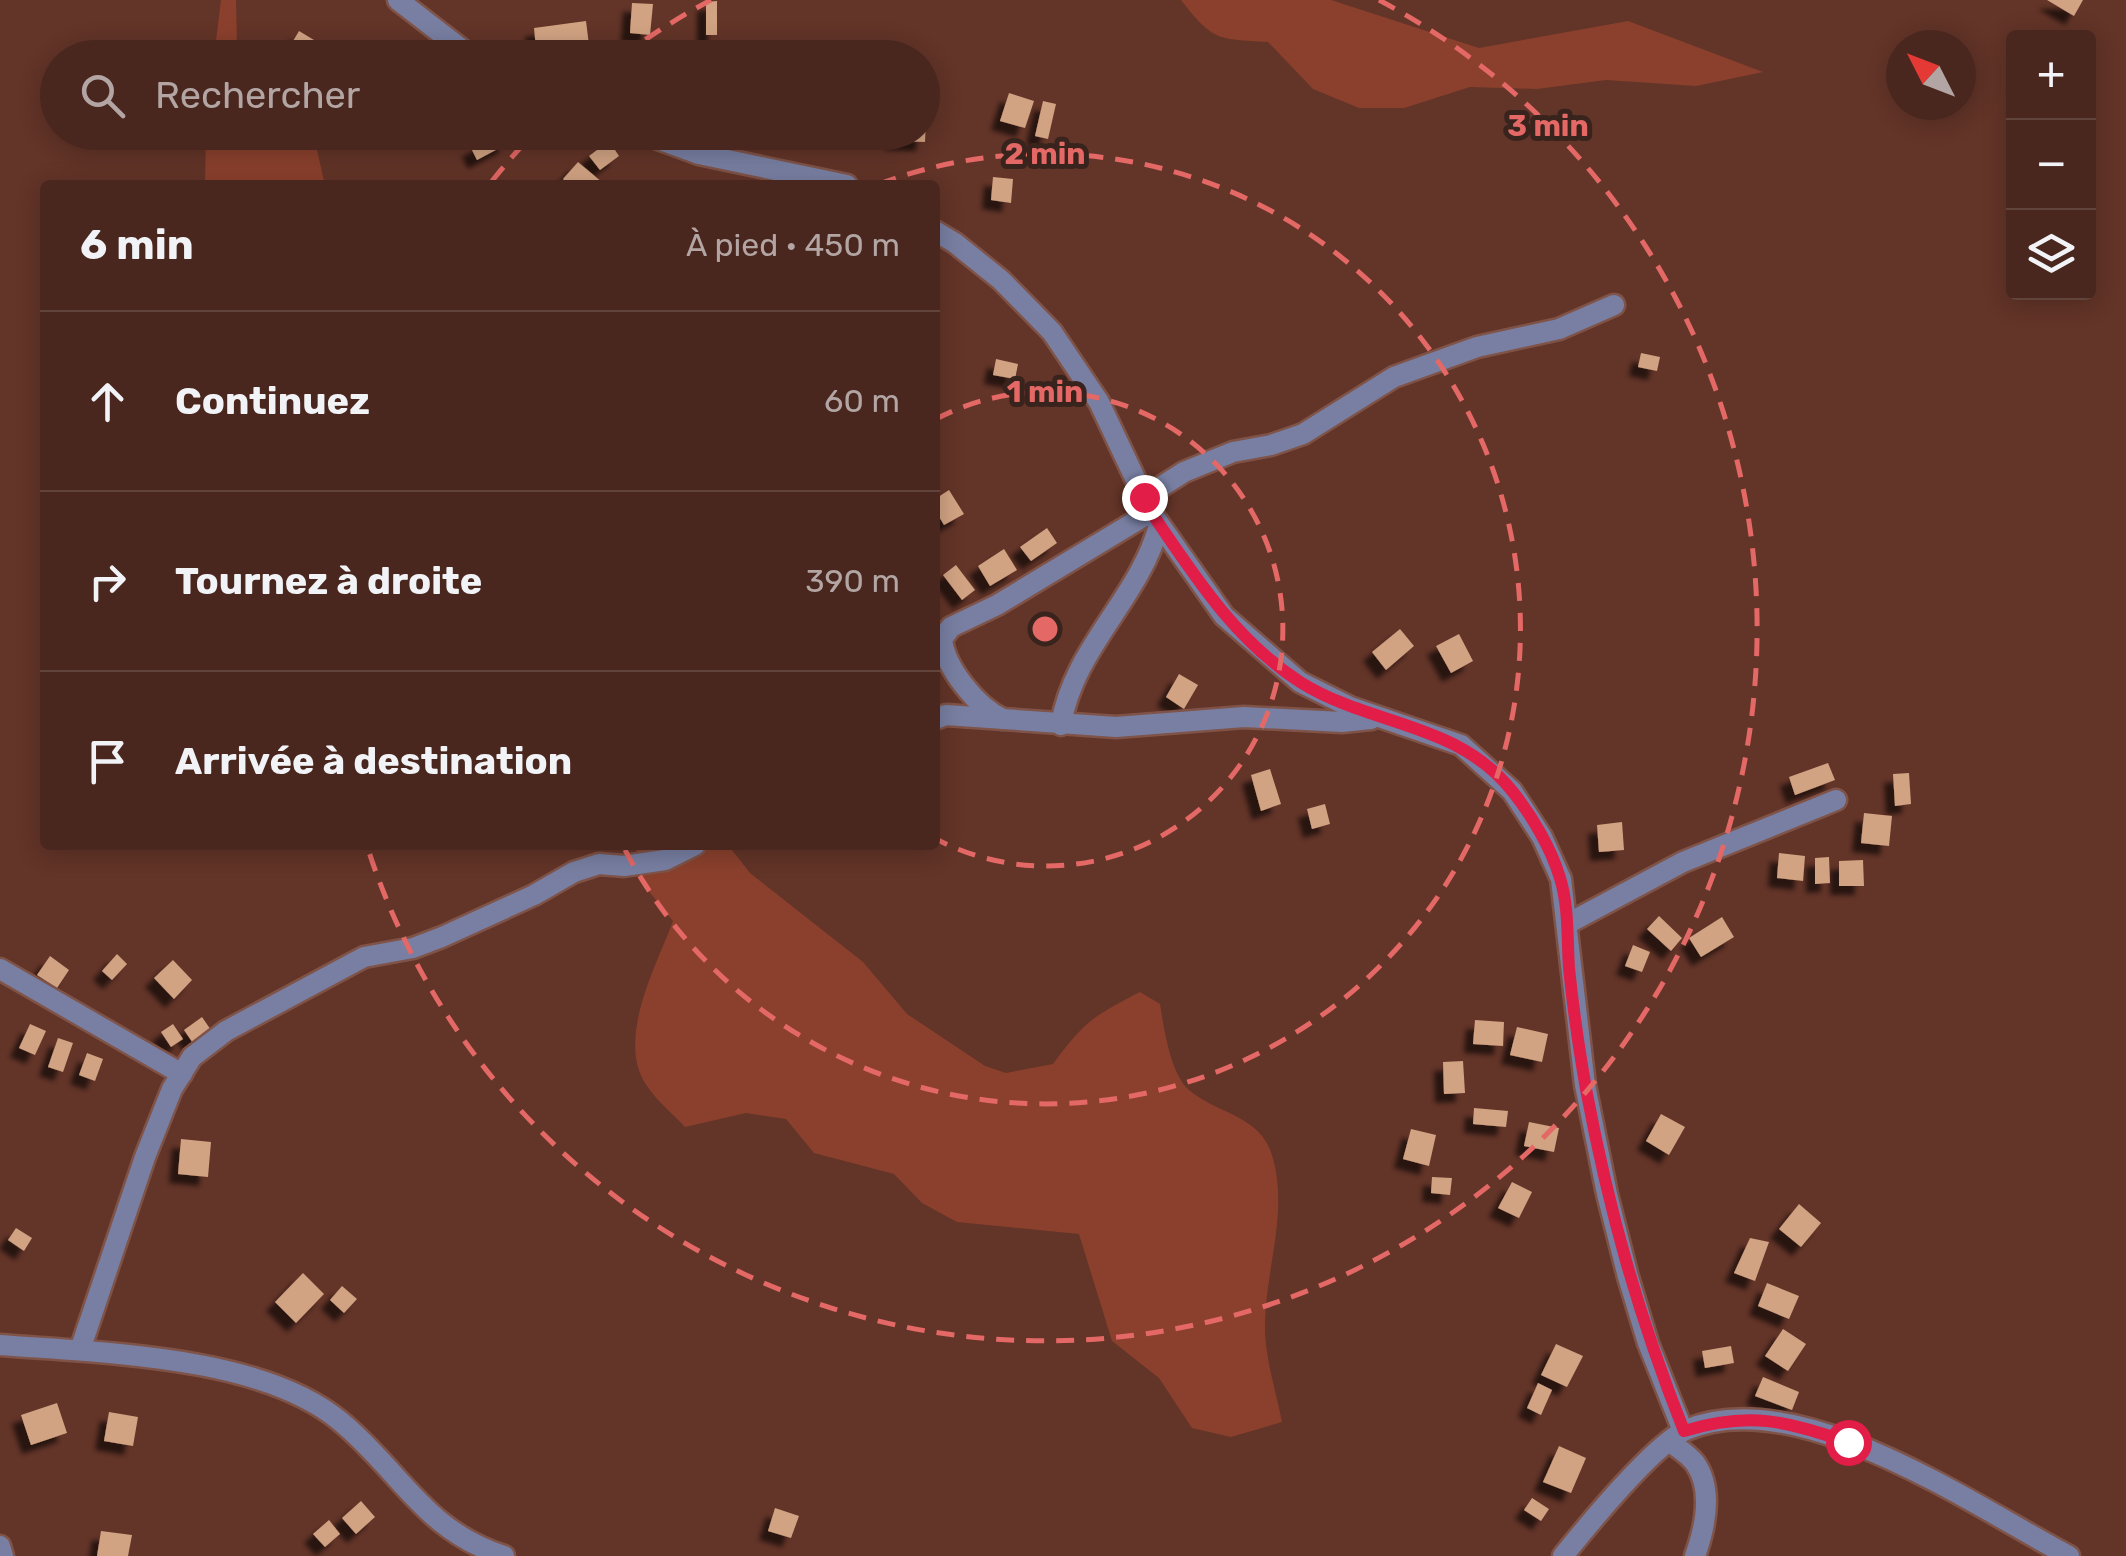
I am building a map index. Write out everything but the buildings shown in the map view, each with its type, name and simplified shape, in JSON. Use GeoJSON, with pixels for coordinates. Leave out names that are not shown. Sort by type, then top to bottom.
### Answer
{"type":"FeatureCollection","features":[{"type":"Feature","properties":{"kind":"street"},"geometry":{"type":"LineString","coordinates":[[398,0],[450,40]]}},
{"type":"Feature","properties":{"kind":"street"},"geometry":{"type":"LineString","coordinates":[[688,150],[823,180]]}},
{"type":"Feature","properties":{"kind":"street"},"geometry":{"type":"LineString","coordinates":[[940,234],[1001,280],[1052,332],[1098,402],[1152,511],[1224,616],[1300,682],[1350,707],[1461,746],[1512,791],[1542,837],[1561,879],[1585,1085],[1607,1194],[1677,1437],[1703,1479],[1707,1500],[1695,1556]]}},
{"type":"Feature","properties":{"kind":"street"},"geometry":{"type":"LineString","coordinates":[[1005,720],[991,713],[962,681],[944,651],[942,639],[951,627],[998,604],[1152,511],[1184,472],[1233,452],[1303,434],[1394,377],[1477,347],[1559,329],[1614,305]]}},
{"type":"Feature","properties":{"kind":"street"},"geometry":{"type":"LineString","coordinates":[[1061,725],[1067,696],[1081,666],[1152,552],[1152,511]]}},
{"type":"Feature","properties":{"kind":"street"},"geometry":{"type":"LineString","coordinates":[[940,717],[1116,727],[1244,718],[1342,722],[1382,718]]}},
{"type":"Feature","properties":{"kind":"street"},"geometry":{"type":"LineString","coordinates":[[1568,924],[1683,862],[1836,800]]}},
{"type":"Feature","properties":{"kind":"street"},"geometry":{"type":"LineString","coordinates":[[80,1350],[145,1156],[172,1088],[192,1057],[226,1030],[364,956],[413,948],[442,937],[518,903],[574,872],[599,864],[624,866],[665,860],[685,850]]}},
{"type":"Feature","properties":{"kind":"street"},"geometry":{"type":"LineString","coordinates":[[0,970],[182,1074]]}},
{"type":"Feature","properties":{"kind":"street"},"geometry":{"type":"LineString","coordinates":[[0,1344],[80,1350],[227,1372],[302,1394],[340,1421],[423,1509],[449,1530],[480,1548],[504,1556]]}},
{"type":"Feature","properties":{"kind":"street"},"geometry":{"type":"LineString","coordinates":[[1563,1556],[1647,1462],[1677,1437],[1742,1418],[1793,1424],[1886,1457],[2069,1556]]}},
{"type":"Feature","properties":{"kind":"street"},"geometry":{"type":"LineString","coordinates":[[0,1546],[3,1556]]}},
{"type":"Feature","properties":{"kind":"shaded area"},"geometry":{"type":"Polygon","coordinates":[[[221,0],[236,0],[237,40],[216,40],[221,0]]]}},
{"type":"Feature","properties":{"kind":"shaded area"},"geometry":{"type":"Polygon","coordinates":[[[1181,0],[1331,0],[1479,48],[1628,21],[1763,72],[1696,86],[1606,80],[1537,89],[1470,87],[1404,108],[1359,108],[1313,89],[1268,42],[1226,38],[1209,31],[1181,0]]]}},
{"type":"Feature","properties":{"kind":"shaded area"},"geometry":{"type":"Polygon","coordinates":[[[206,150],[317,150],[324,180],[205,180],[206,150]]]}},
{"type":"Feature","properties":{"kind":"shaded area"},"geometry":{"type":"Polygon","coordinates":[[[636,850],[732,850],[750,873],[863,962],[907,1014],[985,1066],[1006,1073],[1053,1064],[1090,1021],[1140,992],[1160,1004],[1169,1050],[1182,1082],[1200,1098],[1258,1131],[1272,1155],[1278,1218],[1265,1335],[1282,1422],[1231,1437],[1192,1428],[1159,1378],[1112,1341],[1079,1234],[957,1222],[922,1203],[894,1174],[814,1153],[786,1119],[746,1113],[685,1127],[651,1092],[638,1068],[635,1048],[642,1004],[673,921],[647,889],[636,850]]]}},
{"type":"Feature","properties":{"kind":"route"},"geometry":{"type":"LineString","coordinates":[[1144,497],[1224,616],[1265,654],[1300,682],[1350,707],[1461,746],[1512,791],[1542,837],[1561,879],[1574,1010],[1607,1194],[1648,1343],[1684,1431],[1742,1418],[1793,1424],[1848,1442]]}}]}
